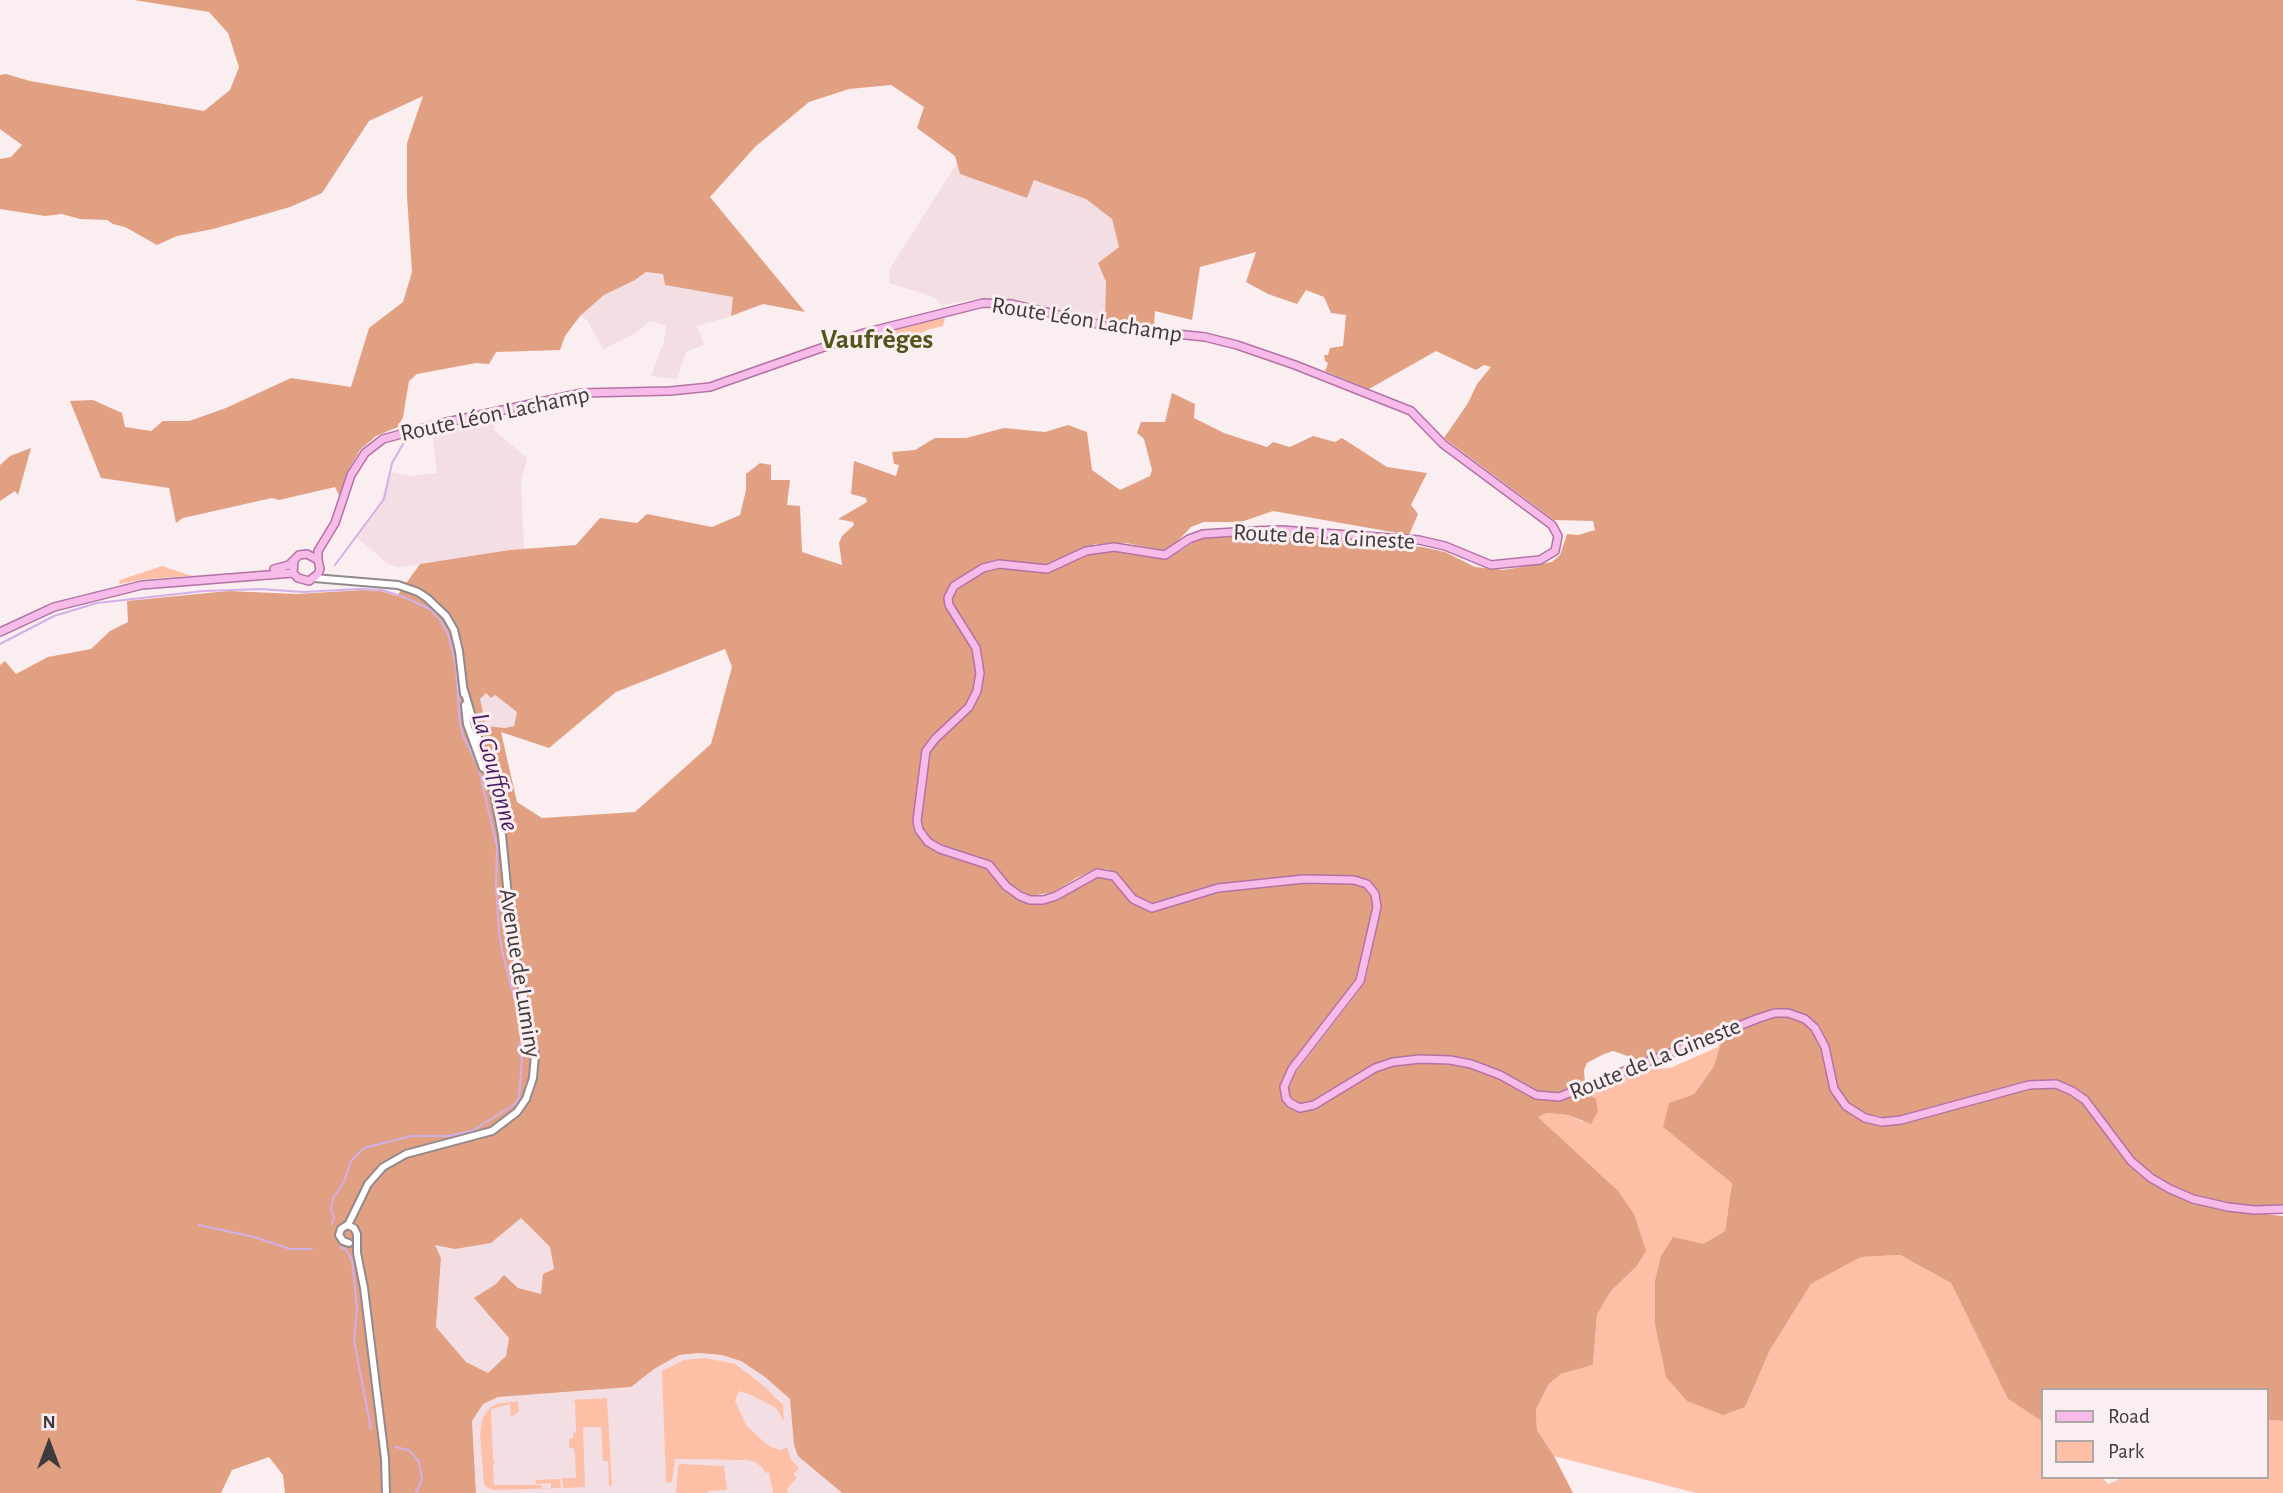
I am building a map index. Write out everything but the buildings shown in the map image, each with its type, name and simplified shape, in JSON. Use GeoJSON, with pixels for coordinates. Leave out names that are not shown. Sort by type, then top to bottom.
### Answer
{"type":"FeatureCollection","features":[{"type":"Feature","properties":{"kind":"main road","name":"Route Léon Lachamp"},"geometry":{"type":"LineString","coordinates":[[318,560],[320,546],[330,532],[359,460],[383,439],[582,393],[670,391],[710,387],[863,332],[963,306],[996,303],[1012,304],[1110,327],[1229,342],[1400,406],[1416,415],[1443,444],[1552,525],[1558,541]]}},
{"type":"Feature","properties":{"kind":"main road","name":"Route Léon Lachamp"},"geometry":{"type":"LineString","coordinates":[[307,554],[338,514]]}},
{"type":"Feature","properties":{"kind":"main road","name":"Route de La Gineste"},"geometry":{"type":"LineString","coordinates":[[1558,541],[1555,551],[1545,558],[1491,565],[1445,546],[1419,540],[1281,530],[1220,532],[1196,536],[1165,555],[1123,548],[1103,548],[1086,551],[1047,569],[999,564],[983,568],[964,578],[950,591],[949,605],[976,648],[980,662],[979,684],[970,707],[935,739],[926,751],[918,821],[922,837],[932,845],[989,865],[1006,886],[1020,897],[1030,900],[1056,896],[1097,873],[1114,876],[1133,899],[1152,908],[1218,888],[1304,879],[1354,880],[1367,884],[1375,894],[1377,907],[1360,981],[1292,1069],[1284,1087],[1286,1098],[1300,1108],[1314,1105],[1375,1068],[1393,1062],[1420,1059],[1471,1064],[1500,1075],[1536,1096],[1559,1097],[1759,1018],[1775,1013],[1788,1013],[1802,1018],[1815,1028],[1825,1047],[1834,1090],[1843,1103],[1862,1117],[1894,1122],[2029,1085],[2056,1084],[2085,1100],[2131,1161],[2164,1186],[2193,1199],[2221,1206],[2247,1210],[2283,1209]]}},
{"type":"Feature","properties":{"kind":"main road"},"geometry":{"type":"LineString","coordinates":[[0,632],[44,611],[74,601],[142,585],[293,573],[303,581],[314,578],[320,569],[318,560],[307,554],[299,555],[281,568],[219,578]]}},
{"type":"Feature","properties":{"kind":"main road"},"geometry":{"type":"LineString","coordinates":[[293,573],[294,561]]}},
{"type":"Feature","properties":{"kind":"street"},"geometry":{"type":"LineString","coordinates":[[320,569],[332,580]]}},
{"type":"Feature","properties":{"kind":"street","name":"Avenue de Luminy"},"geometry":{"type":"LineString","coordinates":[[314,578],[408,587],[438,607],[452,625],[459,651],[464,690],[493,788],[504,852],[512,937],[535,1070],[532,1085],[517,1112],[492,1131],[406,1154],[383,1167],[368,1184],[351,1226]]}},
{"type":"Feature","properties":{"kind":"street"},"geometry":{"type":"LineString","coordinates":[[357,1253],[339,1235],[342,1227],[351,1226],[356,1238],[385,1460],[386,1493]]}},
{"type":"Feature","properties":{"kind":"street"},"geometry":{"type":"LineString","coordinates":[[349,1243],[356,1238]]}},
{"type":"Feature","properties":{"kind":"shaded area"},"geometry":{"type":"Polygon","coordinates":[[[134,0],[2283,0],[2283,1205],[2229,1204],[2172,1186],[2134,1158],[2088,1097],[2074,1087],[2056,1081],[2029,1081],[1900,1117],[1887,1118],[1867,1114],[1849,1103],[1838,1088],[1829,1046],[1819,1025],[1807,1016],[1789,1009],[1775,1009],[1758,1014],[1642,1061],[1613,1051],[1604,1054],[1587,1063],[1584,1070],[1585,1084],[1559,1094],[1542,1094],[1502,1072],[1472,1061],[1451,1056],[1420,1055],[1392,1058],[1374,1064],[1313,1102],[1301,1104],[1289,1096],[1290,1080],[1360,989],[1366,977],[1381,907],[1378,892],[1369,881],[1354,876],[1304,875],[1218,884],[1152,904],[1135,896],[1116,873],[1107,869],[1096,869],[1054,892],[1031,896],[1009,884],[991,862],[930,839],[921,821],[930,753],[973,709],[981,692],[984,674],[979,647],[953,604],[952,597],[957,588],[984,571],[999,568],[1048,573],[1088,555],[1114,551],[1168,559],[1206,537],[1269,534],[1422,547],[1445,552],[1475,567],[1503,570],[1552,562],[1560,555],[1567,534],[1578,535],[1595,530],[1593,521],[1554,520],[1444,438],[1468,403],[1477,384],[1491,367],[1484,365],[1476,370],[1436,351],[1369,389],[1325,371],[1328,363],[1324,355],[1328,355],[1330,348],[1343,346],[1346,315],[1331,313],[1324,297],[1306,290],[1297,304],[1268,294],[1246,282],[1256,252],[1200,267],[1192,320],[1155,311],[1154,325],[1105,319],[1106,282],[1098,263],[1119,247],[1112,219],[1086,199],[1034,180],[1027,198],[960,174],[955,156],[917,128],[924,107],[891,85],[849,89],[809,102],[755,147],[710,197],[805,312],[763,304],[731,316],[733,297],[665,285],[663,274],[646,272],[604,295],[580,316],[565,336],[560,350],[496,352],[489,364],[476,363],[417,374],[409,381],[403,417],[398,427],[376,436],[360,450],[350,467],[340,497],[335,487],[183,518],[176,523],[169,488],[101,478],[70,401],[93,400],[122,413],[125,427],[151,431],[163,421],[189,421],[226,408],[291,378],[351,387],[369,328],[403,302],[412,272],[407,143],[423,96],[369,121],[322,193],[290,207],[213,229],[177,236],[157,245],[107,220],[80,219],[62,214],[45,216],[0,209],[0,159],[11,157],[22,145],[0,129],[0,75],[204,111],[230,90],[239,67],[228,33],[209,12],[134,0]]]}},
{"type":"Feature","properties":{"kind":"shaded area"},"geometry":{"type":"Polygon","coordinates":[[[957,163],[960,174],[1027,198],[1034,180],[1086,199],[1112,219],[1119,247],[1098,263],[1106,282],[1105,318],[1154,325],[1153,328],[1107,323],[1011,300],[983,298],[941,305],[934,297],[889,283],[889,270],[957,163]]]}},
{"type":"Feature","properties":{"kind":"shaded area"},"geometry":{"type":"Polygon","coordinates":[[[646,272],[663,274],[665,285],[733,297],[731,316],[697,326],[704,345],[686,352],[675,379],[651,376],[664,341],[666,326],[650,321],[636,333],[603,349],[587,320],[580,316],[604,295],[646,272]]]}},
{"type":"Feature","properties":{"kind":"shaded area"},"geometry":{"type":"Polygon","coordinates":[[[1172,393],[1195,404],[1194,418],[1224,433],[1267,447],[1273,442],[1290,447],[1313,436],[1335,442],[1342,438],[1387,467],[1427,473],[1411,505],[1418,514],[1409,535],[1273,511],[1241,522],[1204,522],[1191,527],[1165,551],[1126,543],[1095,544],[1048,564],[1039,566],[999,561],[981,565],[963,576],[952,583],[945,596],[973,649],[976,684],[967,705],[924,750],[916,831],[931,848],[987,868],[1004,888],[1019,899],[1043,902],[1097,875],[1112,878],[1131,901],[1152,911],[1209,892],[1305,882],[1354,882],[1365,886],[1372,895],[1374,907],[1356,982],[1284,1077],[1281,1093],[1283,1100],[1293,1109],[1300,1111],[1367,1075],[1394,1064],[1420,1061],[1471,1067],[1541,1100],[1560,1100],[1580,1093],[1596,1099],[1598,1111],[1591,1124],[1568,1115],[1547,1113],[1538,1117],[1618,1191],[1634,1214],[1646,1251],[1636,1267],[1611,1291],[1597,1315],[1593,1365],[1561,1374],[1549,1384],[1536,1409],[1537,1430],[1573,1493],[842,1493],[798,1456],[794,1445],[790,1399],[741,1361],[722,1355],[698,1353],[679,1355],[654,1369],[631,1387],[498,1397],[483,1404],[472,1421],[476,1493],[285,1493],[283,1475],[269,1457],[232,1470],[221,1493],[0,1493],[0,665],[5,661],[16,674],[48,657],[91,649],[110,631],[128,622],[127,601],[228,591],[297,594],[363,590],[381,591],[397,596],[420,564],[510,550],[576,545],[600,518],[637,523],[647,514],[712,527],[740,515],[746,490],[746,474],[760,463],[771,465],[771,480],[790,480],[787,505],[800,506],[802,552],[842,565],[839,543],[842,536],[854,525],[853,522],[838,519],[867,502],[866,498],[851,494],[854,461],[896,476],[899,465],[894,464],[892,452],[915,450],[935,438],[966,438],[1004,428],[1045,432],[1068,425],[1087,432],[1092,470],[1120,490],[1150,476],[1152,470],[1144,439],[1137,433],[1141,422],[1165,422],[1172,393]],[[725,649],[616,692],[549,748],[501,732],[517,802],[542,818],[635,812],[711,744],[732,667],[725,649]],[[486,693],[480,699],[486,726],[514,726],[517,712],[495,695],[491,698],[486,693]],[[521,1218],[491,1243],[455,1249],[435,1245],[441,1258],[436,1327],[466,1362],[488,1373],[506,1356],[509,1338],[474,1298],[496,1284],[504,1275],[518,1288],[541,1294],[543,1274],[554,1269],[550,1247],[521,1218]]]}},
{"type":"Feature","properties":{"kind":"shaded area"},"geometry":{"type":"Polygon","coordinates":[[[493,418],[495,431],[527,458],[521,483],[524,549],[399,567],[388,564],[356,537],[380,504],[390,472],[412,476],[437,473],[432,431],[493,418]]]}},
{"type":"Feature","properties":{"kind":"shaded area"},"geometry":{"type":"Polygon","coordinates":[[[31,448],[18,495],[15,491],[0,501],[0,465],[10,456],[31,448]]]}},
{"type":"Feature","properties":{"kind":"shaded area"},"geometry":{"type":"Polygon","coordinates":[[[486,693],[495,694],[517,712],[514,726],[486,726],[480,699],[486,693]]]}},
{"type":"Feature","properties":{"kind":"shaded area"},"geometry":{"type":"Polygon","coordinates":[[[1788,1016],[1801,1020],[1813,1030],[1822,1048],[1832,1091],[1841,1105],[1864,1121],[1882,1125],[1902,1123],[2030,1088],[2055,1087],[2076,1096],[2093,1113],[2119,1151],[2139,1172],[2221,1209],[2283,1216],[2283,1421],[2269,1420],[2269,1388],[2042,1388],[2042,1421],[2008,1399],[1951,1283],[1900,1255],[1861,1257],[1811,1284],[1770,1350],[1745,1407],[1723,1415],[1687,1401],[1666,1377],[1655,1324],[1655,1281],[1661,1256],[1673,1237],[1703,1244],[1725,1231],[1732,1183],[1663,1127],[1669,1103],[1694,1094],[1714,1066],[1723,1036],[1772,1017],[1788,1016]]]}},
{"type":"Feature","properties":{"kind":"shaded area"},"geometry":{"type":"Polygon","coordinates":[[[521,1218],[550,1247],[554,1269],[541,1294],[496,1284],[475,1298],[509,1338],[506,1356],[488,1374],[466,1362],[436,1327],[441,1258],[434,1244],[455,1249],[491,1243],[521,1218]]]}},
{"type":"Feature","properties":{"kind":"shaded area"},"geometry":{"type":"Polygon","coordinates":[[[679,1355],[723,1355],[741,1361],[790,1399],[794,1445],[829,1483],[842,1493],[476,1493],[472,1421],[483,1404],[498,1397],[631,1387],[654,1369],[679,1355]]]}},
{"type":"Feature","properties":{"kind":"green space"},"geometry":{"type":"Polygon","coordinates":[[[940,317],[945,319],[943,326],[927,330],[899,346],[845,344],[940,317]]]}},
{"type":"Feature","properties":{"kind":"green space"},"geometry":{"type":"Polygon","coordinates":[[[162,566],[192,576],[144,579],[120,584],[119,581],[123,579],[162,566]]]}},
{"type":"Feature","properties":{"kind":"green space"},"geometry":{"type":"Polygon","coordinates":[[[1723,1036],[1714,1066],[1694,1094],[1669,1103],[1732,1182],[1725,1231],[1703,1244],[1745,1407],[1770,1350],[1811,1284],[1861,1257],[1900,1255],[1951,1283],[2008,1399],[2042,1421],[2042,1479],[2104,1479],[2108,1484],[2119,1479],[2269,1479],[2269,1420],[2283,1421],[2283,1493],[1696,1493],[1554,1456],[1537,1430],[1536,1409],[1549,1384],[1561,1374],[1593,1365],[1597,1315],[1611,1291],[1636,1267],[1568,1146],[1538,1117],[1547,1113],[1568,1115],[1583,1122],[1593,1097],[1580,1093],[1647,1066],[1651,1069],[1670,1068],[1718,1047],[1723,1036]]]}},
{"type":"Feature","properties":{"kind":"green space"},"geometry":{"type":"Polygon","coordinates":[[[705,1358],[735,1364],[764,1386],[783,1405],[784,1421],[776,1408],[749,1394],[739,1391],[735,1401],[746,1425],[765,1443],[780,1450],[787,1447],[791,1459],[799,1469],[793,1474],[797,1477],[786,1490],[789,1493],[773,1493],[769,1472],[765,1473],[755,1462],[747,1460],[675,1459],[672,1482],[666,1483],[662,1371],[684,1360],[705,1358]]]}},
{"type":"Feature","properties":{"kind":"green space"},"geometry":{"type":"Polygon","coordinates":[[[607,1398],[612,1486],[609,1486],[608,1461],[603,1461],[601,1427],[583,1427],[585,1487],[563,1488],[562,1478],[576,1478],[575,1454],[573,1448],[569,1448],[569,1439],[573,1438],[573,1433],[576,1432],[575,1401],[571,1400],[607,1398]]]}},
{"type":"Feature","properties":{"kind":"green space"},"geometry":{"type":"Polygon","coordinates":[[[518,1401],[519,1411],[513,1416],[508,1415],[511,1415],[510,1404],[491,1409],[494,1485],[541,1485],[542,1488],[551,1488],[551,1483],[536,1484],[536,1480],[560,1479],[561,1488],[494,1490],[484,1484],[480,1434],[483,1417],[490,1408],[497,1404],[518,1401]]]}},
{"type":"Feature","properties":{"kind":"green space"},"geometry":{"type":"Polygon","coordinates":[[[681,1464],[724,1466],[727,1490],[676,1493],[678,1466],[681,1464]]]}},
{"type":"Feature","properties":{"kind":"waterway"},"geometry":{"type":"LineString","coordinates":[[335,565],[384,499],[392,463],[406,439]]}},
{"type":"Feature","properties":{"kind":"waterway","name":"La Gouffonne"},"geometry":{"type":"LineString","coordinates":[[0,644],[54,616],[97,603],[204,591],[382,590],[432,610],[442,623],[448,634],[456,666],[463,736],[478,766],[497,846],[499,933],[523,1040],[519,1045],[522,1060],[519,1098],[515,1104],[472,1131],[448,1136],[411,1136],[364,1148],[351,1161],[344,1182],[333,1198],[332,1224]]}},
{"type":"Feature","properties":{"kind":"waterway"},"geometry":{"type":"LineString","coordinates":[[199,1225],[254,1237],[290,1249],[312,1249]]}},
{"type":"Feature","properties":{"kind":"waterway","name":"La Gouffonne"},"geometry":{"type":"LineString","coordinates":[[340,1247],[346,1250],[352,1260],[357,1309],[354,1340],[371,1429]]}},
{"type":"Feature","properties":{"kind":"waterway","name":"La Gouffonne"},"geometry":{"type":"LineString","coordinates":[[395,1447],[409,1450],[419,1462],[422,1479],[416,1493]]}},
{"type":"Feature","properties":{"kind":"district","name":"Vaufrèges"},"geometry":{"type":"Point","coordinates":[877,340]}}]}
